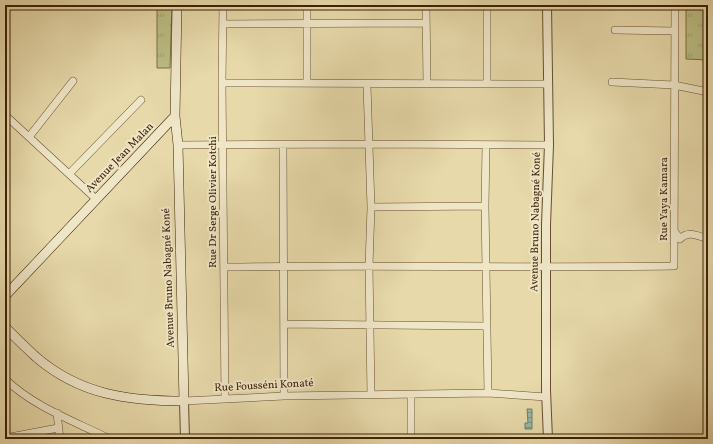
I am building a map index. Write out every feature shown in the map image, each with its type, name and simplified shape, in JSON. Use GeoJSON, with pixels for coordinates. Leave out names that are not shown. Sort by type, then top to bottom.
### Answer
{"type":"FeatureCollection","features":[{"type":"Feature","properties":{"kind":"main road"},"geometry":{"type":"LineString","coordinates":[[175,116],[177,5]]}},
{"type":"Feature","properties":{"kind":"main road","name":"Avenue Bruno Nabagné Koné"},"geometry":{"type":"LineString","coordinates":[[175,116],[178,145],[184,401]]}},
{"type":"Feature","properties":{"kind":"main road","name":"Avenue Jean Malan"},"geometry":{"type":"LineString","coordinates":[[5,296],[175,116]]}},
{"type":"Feature","properties":{"kind":"main road","name":"Rue Fousséni Konaté"},"geometry":{"type":"LineString","coordinates":[[5,327],[37,357],[54,370],[81,386],[109,395],[127,398],[154,401],[184,401]]}},
{"type":"Feature","properties":{"kind":"street","name":"Rue Dr Serge Olivier Kotchi"},"geometry":{"type":"LineString","coordinates":[[223,5],[222,83],[224,146],[225,399]]}},
{"type":"Feature","properties":{"kind":"street"},"geometry":{"type":"LineString","coordinates":[[307,5],[307,83]]}},
{"type":"Feature","properties":{"kind":"street"},"geometry":{"type":"LineString","coordinates":[[426,5],[427,84]]}},
{"type":"Feature","properties":{"kind":"street"},"geometry":{"type":"LineString","coordinates":[[487,5],[487,84]]}},
{"type":"Feature","properties":{"kind":"street","name":"Avenue Bruno Nabagné Koné"},"geometry":{"type":"LineString","coordinates":[[547,5],[548,145],[546,397],[548,439]]}},
{"type":"Feature","properties":{"kind":"street","name":"Rue Yaya Kamara"},"geometry":{"type":"LineString","coordinates":[[547,267],[674,266],[675,5]]}},
{"type":"Feature","properties":{"kind":"street"},"geometry":{"type":"LineString","coordinates":[[223,24],[426,23]]}},
{"type":"Feature","properties":{"kind":"street"},"geometry":{"type":"LineString","coordinates":[[615,30],[675,31]]}},
{"type":"Feature","properties":{"kind":"street"},"geometry":{"type":"LineString","coordinates":[[29,137],[73,81]]}},
{"type":"Feature","properties":{"kind":"street"},"geometry":{"type":"LineString","coordinates":[[612,82],[674,85],[708,92]]}},
{"type":"Feature","properties":{"kind":"street"},"geometry":{"type":"LineString","coordinates":[[222,83],[547,84]]}},
{"type":"Feature","properties":{"kind":"street"},"geometry":{"type":"LineString","coordinates":[[367,84],[370,207],[369,266],[371,395]]}},
{"type":"Feature","properties":{"kind":"street"},"geometry":{"type":"LineString","coordinates":[[69,174],[141,100]]}},
{"type":"Feature","properties":{"kind":"street"},"geometry":{"type":"LineString","coordinates":[[5,115],[96,199]]}},
{"type":"Feature","properties":{"kind":"street"},"geometry":{"type":"LineString","coordinates":[[178,145],[548,145]]}},
{"type":"Feature","properties":{"kind":"street"},"geometry":{"type":"LineString","coordinates":[[283,145],[284,396]]}},
{"type":"Feature","properties":{"kind":"street"},"geometry":{"type":"LineString","coordinates":[[486,145],[485,206],[488,393]]}},
{"type":"Feature","properties":{"kind":"street"},"geometry":{"type":"LineString","coordinates":[[370,207],[485,206]]}},
{"type":"Feature","properties":{"kind":"street"},"geometry":{"type":"LineString","coordinates":[[675,232],[680,239],[684,235],[689,234],[708,240]]}},
{"type":"Feature","properties":{"kind":"street"},"geometry":{"type":"LineString","coordinates":[[224,267],[547,267]]}},
{"type":"Feature","properties":{"kind":"street"},"geometry":{"type":"LineString","coordinates":[[284,324],[486,326]]}},
{"type":"Feature","properties":{"kind":"street"},"geometry":{"type":"LineString","coordinates":[[5,379],[14,388],[35,402],[110,439]]}},
{"type":"Feature","properties":{"kind":"street"},"geometry":{"type":"LineString","coordinates":[[5,389],[14,388]]}},
{"type":"Feature","properties":{"kind":"street","name":"Rue Fousséni Konaté"},"geometry":{"type":"LineString","coordinates":[[184,401],[284,396],[488,393],[546,397]]}},
{"type":"Feature","properties":{"kind":"street"},"geometry":{"type":"LineString","coordinates":[[411,395],[411,439]]}},
{"type":"Feature","properties":{"kind":"street","name":"Avenue Bruno Nabagné Koné"},"geometry":{"type":"LineString","coordinates":[[184,401],[185,439]]}},
{"type":"Feature","properties":{"kind":"street"},"geometry":{"type":"LineString","coordinates":[[57,413],[60,439]]}},
{"type":"Feature","properties":{"kind":"street"},"geometry":{"type":"LineString","coordinates":[[5,438],[16,438],[58,428]]}},
{"type":"Feature","properties":{"kind":"green space"},"geometry":{"type":"Polygon","coordinates":[[[157,5],[172,5],[170,68],[157,68],[157,5]]]}},
{"type":"Feature","properties":{"kind":"green space"},"geometry":{"type":"Polygon","coordinates":[[[686,5],[708,5],[708,60],[686,59],[686,5]]]}},
{"type":"Feature","properties":{"kind":"shaded area"},"geometry":{"type":"Polygon","coordinates":[[[527,409],[532,409],[532,429],[525,429],[525,423],[528,423],[527,409]]]}}]}
